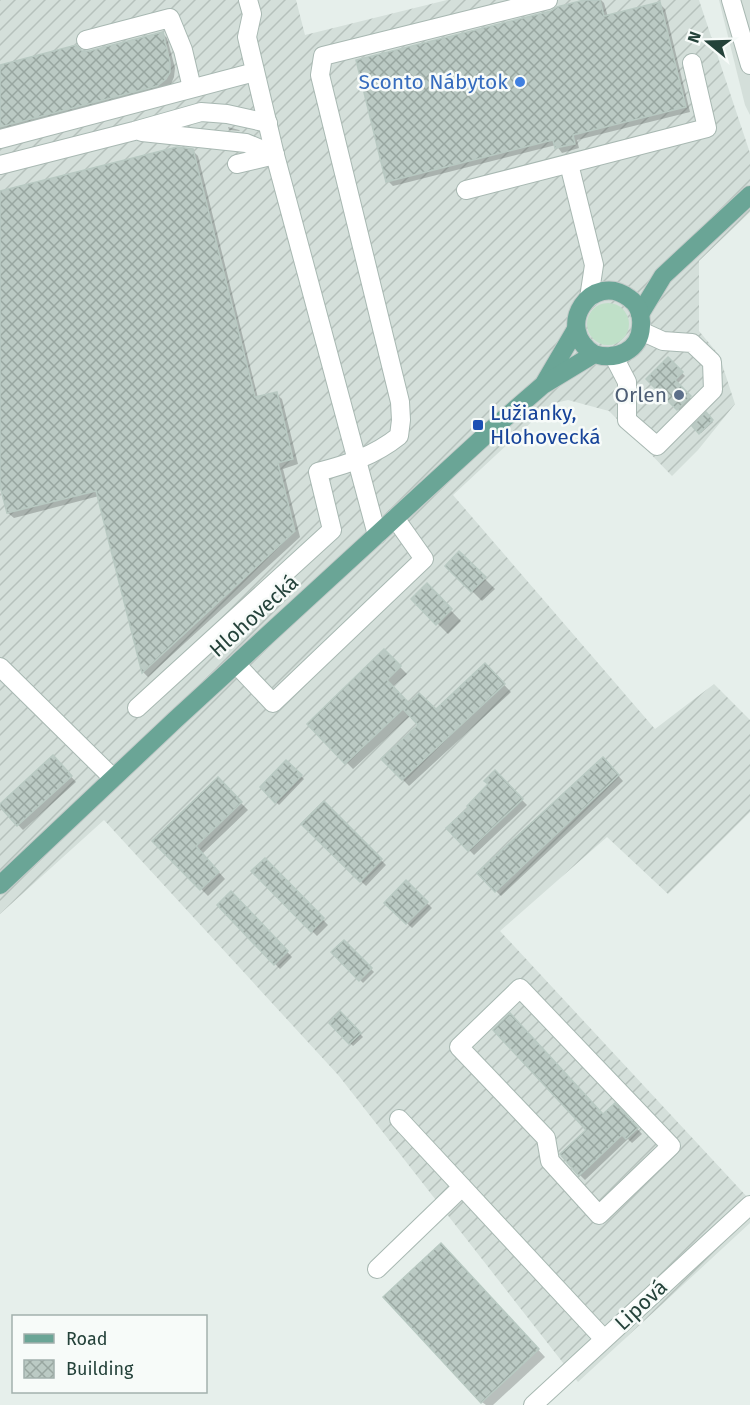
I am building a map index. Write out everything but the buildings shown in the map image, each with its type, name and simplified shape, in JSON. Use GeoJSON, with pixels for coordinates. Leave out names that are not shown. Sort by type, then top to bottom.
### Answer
{"type":"FeatureCollection","features":[{"type":"Feature","properties":{"kind":"main road"},"geometry":{"type":"LineString","coordinates":[[576,329],[581,342],[594,354],[614,357],[628,351],[638,338],[641,322],[663,276],[750,195]]}},
{"type":"Feature","properties":{"kind":"main road"},"geometry":{"type":"LineString","coordinates":[[589,298],[601,292],[619,293],[663,276]]}},
{"type":"Feature","properties":{"kind":"main road"},"geometry":{"type":"LineString","coordinates":[[619,293],[633,301],[641,322]]}},
{"type":"Feature","properties":{"kind":"main road","name":"Hlohovecká"},"geometry":{"type":"LineString","coordinates":[[543,385],[576,329],[578,312],[589,298]]}},
{"type":"Feature","properties":{"kind":"main road","name":"Hlohovecká"},"geometry":{"type":"LineString","coordinates":[[0,885],[490,431],[543,385],[594,354]]}},
{"type":"Feature","properties":{"kind":"street"},"geometry":{"type":"LineString","coordinates":[[248,0],[252,15],[247,37],[275,155],[377,535]]}},
{"type":"Feature","properties":{"kind":"street"},"geometry":{"type":"LineString","coordinates":[[137,708],[333,530],[318,472],[358,461],[381,450],[399,436],[400,402],[320,75],[323,56],[548,0]]}},
{"type":"Feature","properties":{"kind":"street"},"geometry":{"type":"LineString","coordinates":[[731,0],[750,64]]}},
{"type":"Feature","properties":{"kind":"street"},"geometry":{"type":"LineString","coordinates":[[86,40],[170,18],[183,50],[192,88]]}},
{"type":"Feature","properties":{"kind":"street"},"geometry":{"type":"LineString","coordinates":[[466,190],[707,129],[692,63]]}},
{"type":"Feature","properties":{"kind":"street"},"geometry":{"type":"LineString","coordinates":[[0,139],[255,72]]}},
{"type":"Feature","properties":{"kind":"street"},"geometry":{"type":"LineString","coordinates":[[0,165],[201,112],[227,114],[268,123]]}},
{"type":"Feature","properties":{"kind":"street"},"geometry":{"type":"LineString","coordinates":[[134,131],[246,143],[275,155]]}},
{"type":"Feature","properties":{"kind":"street"},"geometry":{"type":"LineString","coordinates":[[237,164],[275,155]]}},
{"type":"Feature","properties":{"kind":"street"},"geometry":{"type":"LineString","coordinates":[[569,164],[594,265],[589,298]]}},
{"type":"Feature","properties":{"kind":"street"},"geometry":{"type":"LineString","coordinates":[[594,265],[619,293]]}},
{"type":"Feature","properties":{"kind":"street"},"geometry":{"type":"LineString","coordinates":[[614,357],[627,382],[627,420],[657,446],[713,390],[712,362],[692,343],[663,341],[641,322]]}},
{"type":"Feature","properties":{"kind":"street"},"geometry":{"type":"LineString","coordinates":[[236,664],[273,703],[424,559],[395,518]]}},
{"type":"Feature","properties":{"kind":"street"},"geometry":{"type":"LineString","coordinates":[[0,667],[113,778]]}},
{"type":"Feature","properties":{"kind":"street"},"geometry":{"type":"LineString","coordinates":[[520,988],[670,1146],[599,1215],[549,1161],[546,1138],[459,1047],[520,988]]}},
{"type":"Feature","properties":{"kind":"street"},"geometry":{"type":"LineString","coordinates":[[399,1119],[604,1339]]}},
{"type":"Feature","properties":{"kind":"street"},"geometry":{"type":"LineString","coordinates":[[377,1269],[462,1187]]}},
{"type":"Feature","properties":{"kind":"street","name":"Lipová"},"geometry":{"type":"LineString","coordinates":[[533,1405],[750,1205]]}},
{"type":"Feature","properties":{"kind":"shaded area"},"geometry":{"type":"Polygon","coordinates":[[[0,0],[296,0],[305,35],[447,0],[699,0],[750,153],[750,212],[699,261],[699,331],[719,355],[735,404],[698,450],[672,476],[609,411],[568,400],[551,404],[453,495],[655,729],[714,684],[750,720],[750,812],[668,894],[607,837],[500,931],[750,1200],[750,1223],[578,1382],[339,1076],[104,820],[0,914],[0,0]]]}},
{"type":"Feature","properties":{"kind":"shaded area"},"geometry":{"type":"Polygon","coordinates":[[[719,0],[750,0],[750,115],[745,105],[719,0]]]}},
{"type":"Feature","properties":{"kind":"green space"},"geometry":{"type":"Polygon","coordinates":[[[608,303],[623,309],[629,324],[623,339],[608,345],[593,339],[587,324],[593,309],[608,303]]]}},
{"type":"Feature","properties":{"kind":"place","name":"Sconto Nábytok"},"geometry":{"type":"Point","coordinates":[520,82]}},
{"type":"Feature","properties":{"kind":"place","name":"Orlen"},"geometry":{"type":"Point","coordinates":[679,395]}},
{"type":"Feature","properties":{"kind":"place","name":"Lužianky, Hlohovecká"},"geometry":{"type":"Point","coordinates":[478,425]}}]}
